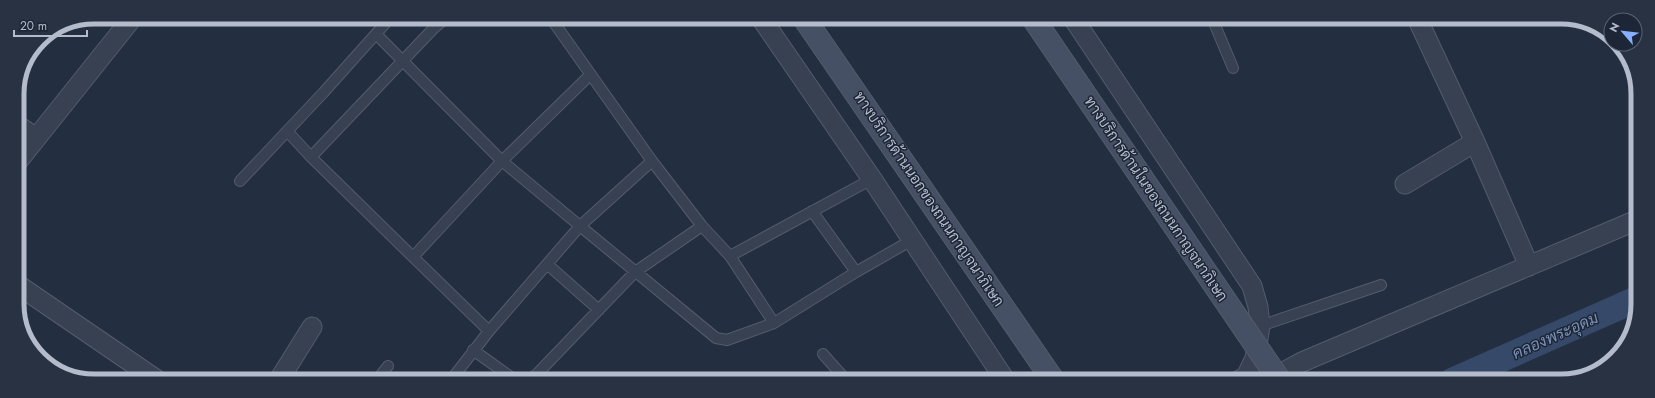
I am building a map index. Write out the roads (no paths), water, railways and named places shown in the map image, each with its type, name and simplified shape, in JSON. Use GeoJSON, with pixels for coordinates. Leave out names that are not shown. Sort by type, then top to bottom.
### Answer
{"type":"FeatureCollection","features":[{"type":"Feature","properties":{"kind":"main road","name":"ทางบริการด้านนอกของถนนกาญจนาภิเษก"},"geometry":{"type":"LineString","coordinates":[[808,24],[1049,374]]}},
{"type":"Feature","properties":{"kind":"main road","name":"ทางบริการด้านในของถนนกาญจนาภิเษก"},"geometry":{"type":"LineString","coordinates":[[1037,24],[1275,374]]}},
{"type":"Feature","properties":{"kind":"street"},"geometry":{"type":"LineString","coordinates":[[24,153],[128,24]]}},
{"type":"Feature","properties":{"kind":"street"},"geometry":{"type":"LineString","coordinates":[[765,24],[872,179],[1001,374]]}},
{"type":"Feature","properties":{"kind":"street"},"geometry":{"type":"LineString","coordinates":[[1076,24],[1252,286],[1258,307],[1260,326],[1255,358],[1247,374]]}},
{"type":"Feature","properties":{"kind":"street"},"geometry":{"type":"LineString","coordinates":[[1420,24],[1475,142],[1529,266]]}},
{"type":"Feature","properties":{"kind":"street"},"geometry":{"type":"LineString","coordinates":[[24,130],[36,138]]}},
{"type":"Feature","properties":{"kind":"street"},"geometry":{"type":"LineString","coordinates":[[1405,184],[1475,142]]}},
{"type":"Feature","properties":{"kind":"street"},"geometry":{"type":"LineString","coordinates":[[1280,374],[1302,362],[1631,222]]}},
{"type":"Feature","properties":{"kind":"street"},"geometry":{"type":"LineString","coordinates":[[24,289],[148,374]]}},
{"type":"Feature","properties":{"kind":"street"},"geometry":{"type":"LineString","coordinates":[[283,374],[312,327]]}},
{"type":"Feature","properties":{"kind":"lane"},"geometry":{"type":"LineString","coordinates":[[240,181],[385,24]]}},
{"type":"Feature","properties":{"kind":"lane"},"geometry":{"type":"LineString","coordinates":[[311,158],[440,24]]}},
{"type":"Feature","properties":{"kind":"lane"},"geometry":{"type":"LineString","coordinates":[[555,24],[652,161],[702,226],[730,256],[774,323]]}},
{"type":"Feature","properties":{"kind":"lane"},"geometry":{"type":"LineString","coordinates":[[1215,24],[1233,68]]}},
{"type":"Feature","properties":{"kind":"lane"},"geometry":{"type":"LineString","coordinates":[[376,34],[502,161],[716,338],[727,340],[774,323],[856,272],[912,240]]}},
{"type":"Feature","properties":{"kind":"lane"},"geometry":{"type":"LineString","coordinates":[[413,257],[502,161],[590,75]]}},
{"type":"Feature","properties":{"kind":"lane"},"geometry":{"type":"LineString","coordinates":[[287,131],[311,158],[489,331]]}},
{"type":"Feature","properties":{"kind":"lane"},"geometry":{"type":"LineString","coordinates":[[455,374],[473,350],[580,226],[652,161]]}},
{"type":"Feature","properties":{"kind":"lane"},"geometry":{"type":"LineString","coordinates":[[730,256],[872,179]]}},
{"type":"Feature","properties":{"kind":"lane"},"geometry":{"type":"LineString","coordinates":[[812,211],[856,272]]}},
{"type":"Feature","properties":{"kind":"lane"},"geometry":{"type":"LineString","coordinates":[[537,374],[635,272],[702,226]]}},
{"type":"Feature","properties":{"kind":"lane"},"geometry":{"type":"LineString","coordinates":[[547,264],[598,310]]}},
{"type":"Feature","properties":{"kind":"lane"},"geometry":{"type":"LineString","coordinates":[[1260,326],[1381,284]]}},
{"type":"Feature","properties":{"kind":"lane"},"geometry":{"type":"LineString","coordinates":[[473,350],[507,374]]}},
{"type":"Feature","properties":{"kind":"lane"},"geometry":{"type":"LineString","coordinates":[[823,354],[841,374]]}},
{"type":"Feature","properties":{"kind":"lane"},"geometry":{"type":"LineString","coordinates":[[382,374],[388,366]]}},
{"type":"Feature","properties":{"kind":"waterway","name":"คลองพระอุดม"},"geometry":{"type":"LineString","coordinates":[[1468,374],[1631,302]]}}]}
